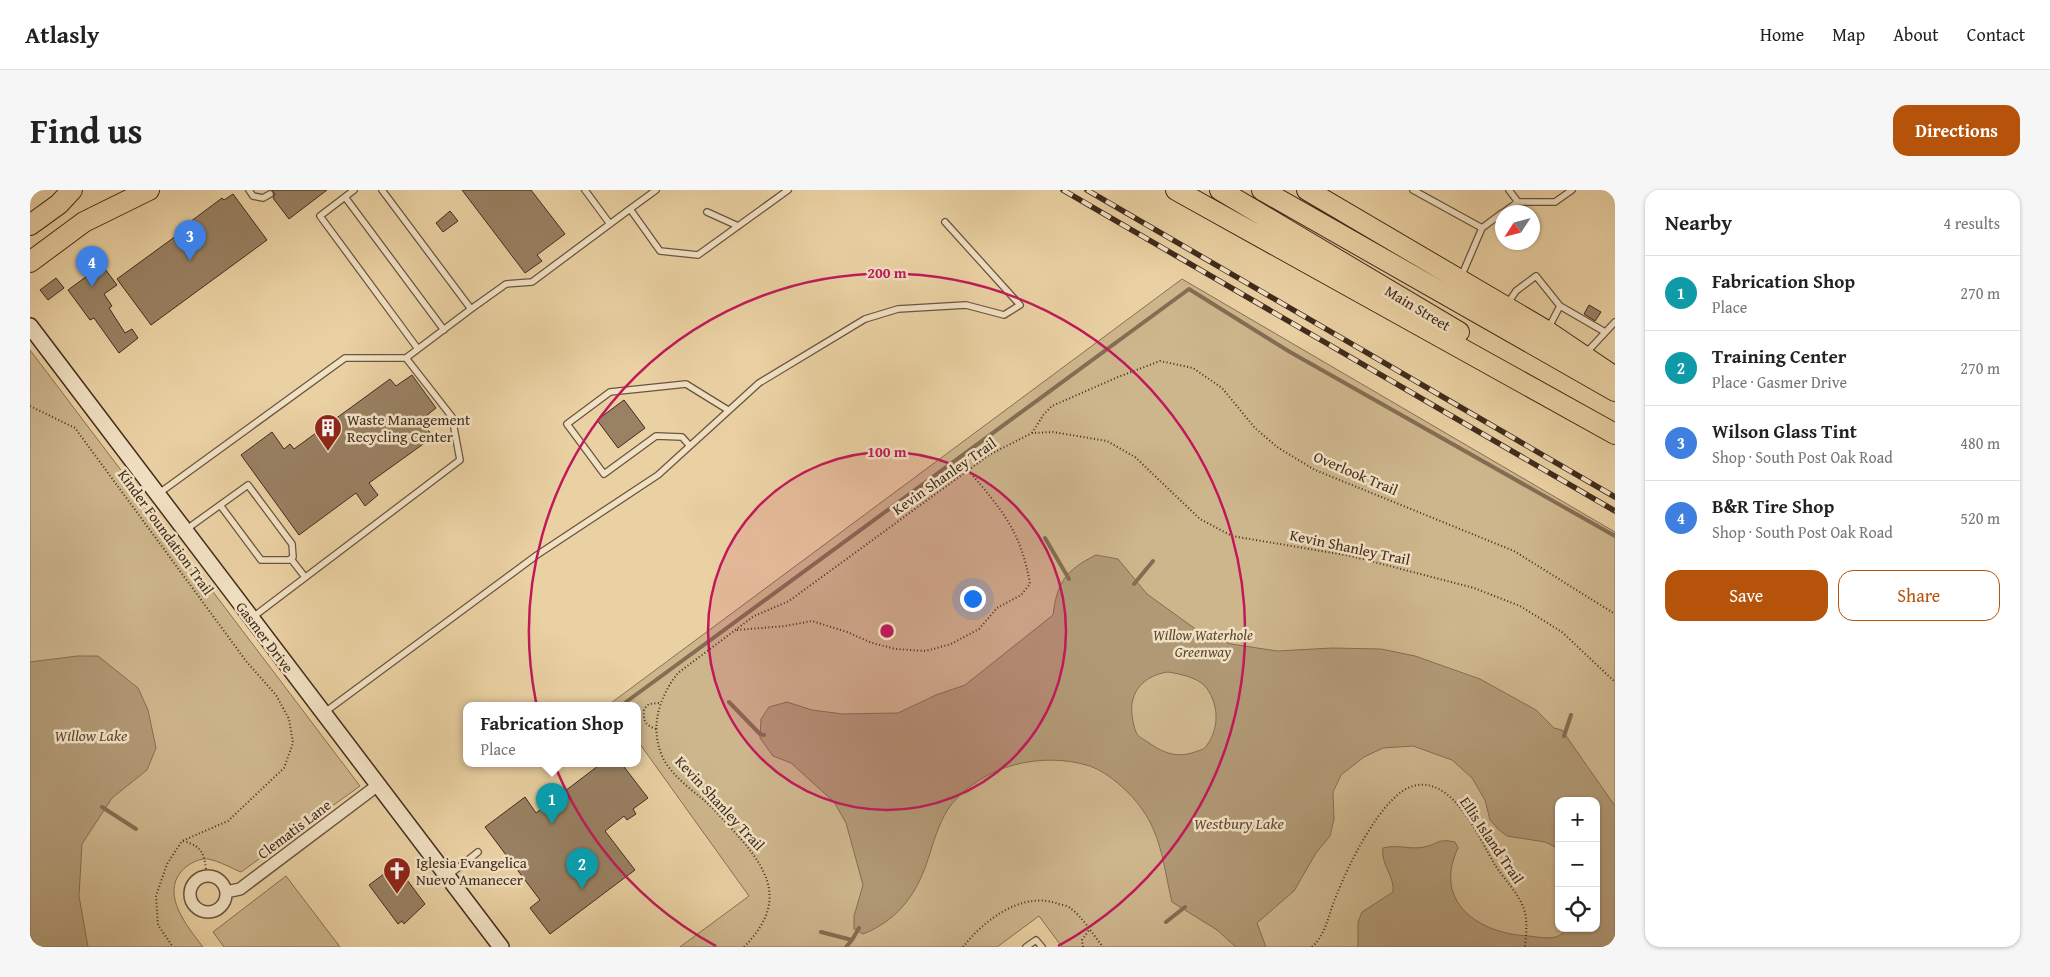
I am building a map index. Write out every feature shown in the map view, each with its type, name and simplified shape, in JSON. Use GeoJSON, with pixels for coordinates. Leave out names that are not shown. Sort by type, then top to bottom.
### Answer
{"type":"FeatureCollection","features":[{"type":"Feature","properties":{"kind":"highway"},"geometry":{"type":"LineString","coordinates":[[31,261],[84,222],[149,190]]}},
{"type":"Feature","properties":{"kind":"highway"},"geometry":{"type":"LineString","coordinates":[[1176,190],[1615,434]]}},
{"type":"Feature","properties":{"kind":"highway","name":"Main Street"},"geometry":{"type":"LineString","coordinates":[[1220,190],[1615,425]]}},
{"type":"Feature","properties":{"kind":"highway","name":"Main Street"},"geometry":{"type":"LineString","coordinates":[[1262,190],[1614,378]]}},
{"type":"Feature","properties":{"kind":"highway"},"geometry":{"type":"LineString","coordinates":[[1307,190],[1547,331],[1614,378]]}},
{"type":"Feature","properties":{"kind":"highway"},"geometry":{"type":"LineString","coordinates":[[30,225],[65,197]]}},
{"type":"Feature","properties":{"kind":"street"},"geometry":{"type":"LineString","coordinates":[[65,197],[77,190]]}},
{"type":"Feature","properties":{"kind":"street"},"geometry":{"type":"LineString","coordinates":[[84,222],[125,190]]}},
{"type":"Feature","properties":{"kind":"street","name":"Gasmer Drive"},"geometry":{"type":"LineString","coordinates":[[30,326],[501,947]]}},
{"type":"Feature","properties":{"kind":"street","name":"Clematis Lane"},"geometry":{"type":"LineString","coordinates":[[226,892],[240,889],[378,784]]}},
{"type":"Feature","properties":{"kind":"street"},"geometry":{"type":"LineString","coordinates":[[207,876],[219,880],[226,892],[226,899],[217,910],[210,912],[197,908],[192,903],[191,889],[200,878],[207,876]]}},
{"type":"Feature","properties":{"kind":"lane"},"geometry":{"type":"LineString","coordinates":[[249,190],[253,196],[263,198],[270,194]]}},
{"type":"Feature","properties":{"kind":"lane"},"geometry":{"type":"LineString","coordinates":[[354,190],[320,216],[418,348]]}},
{"type":"Feature","properties":{"kind":"lane"},"geometry":{"type":"LineString","coordinates":[[382,190],[471,309]]}},
{"type":"Feature","properties":{"kind":"lane"},"geometry":{"type":"LineString","coordinates":[[585,190],[610,224]]}},
{"type":"Feature","properties":{"kind":"lane"},"geometry":{"type":"LineString","coordinates":[[157,494],[345,358],[406,358],[506,284],[532,282],[656,190]]}},
{"type":"Feature","properties":{"kind":"lane"},"geometry":{"type":"LineString","coordinates":[[630,209],[660,251],[698,255],[738,226],[778,193],[788,190]]}},
{"type":"Feature","properties":{"kind":"lane"},"geometry":{"type":"LineString","coordinates":[[1413,190],[1482,228]]}},
{"type":"Feature","properties":{"kind":"lane"},"geometry":{"type":"LineString","coordinates":[[1509,190],[1518,202]]}},
{"type":"Feature","properties":{"kind":"lane"},"geometry":{"type":"LineString","coordinates":[[1514,205],[1518,202],[1555,202],[1572,190]]}},
{"type":"Feature","properties":{"kind":"lane"},"geometry":{"type":"LineString","coordinates":[[346,197],[444,330]]}},
{"type":"Feature","properties":{"kind":"lane"},"geometry":{"type":"LineString","coordinates":[[707,212],[738,226]]}},
{"type":"Feature","properties":{"kind":"lane"},"geometry":{"type":"LineString","coordinates":[[1459,280],[1482,228],[1495,219]]}},
{"type":"Feature","properties":{"kind":"lane"},"geometry":{"type":"LineString","coordinates":[[324,714],[537,555],[658,475],[758,383],[865,319],[898,309],[966,305],[1004,315],[1020,305],[945,222]]}},
{"type":"Feature","properties":{"kind":"lane"},"geometry":{"type":"LineString","coordinates":[[1505,307],[1516,291],[1536,276],[1560,306],[1605,332]]}},
{"type":"Feature","properties":{"kind":"lane"},"geometry":{"type":"LineString","coordinates":[[1547,331],[1560,306]]}},
{"type":"Feature","properties":{"kind":"lane"},"geometry":{"type":"LineString","coordinates":[[1584,356],[1615,322]]}},
{"type":"Feature","properties":{"kind":"lane"},"geometry":{"type":"LineString","coordinates":[[251,618],[460,460],[452,417],[406,358]]}},
{"type":"Feature","properties":{"kind":"lane"},"geometry":{"type":"LineString","coordinates":[[690,446],[682,437],[656,436],[604,474],[567,424],[610,392],[686,384],[728,410]]}},
{"type":"Feature","properties":{"kind":"lane"},"geometry":{"type":"LineString","coordinates":[[185,531],[248,485],[292,544],[291,559],[305,577]]}},
{"type":"Feature","properties":{"kind":"lane"},"geometry":{"type":"LineString","coordinates":[[220,505],[261,560],[291,559]]}},
{"type":"Feature","properties":{"kind":"lane"},"geometry":{"type":"LineString","coordinates":[[447,877],[478,852]]}},
{"type":"Feature","properties":{"kind":"lane"},"geometry":{"type":"LineString","coordinates":[[1026,947],[1036,940],[1042,947]]}},
{"type":"Feature","properties":{"kind":"path","name":"Overlook Trail"},"geometry":{"type":"LineString","coordinates":[[1032,433],[1044,414],[1052,406],[1160,360],[1193,368],[1222,388],[1255,428],[1277,447],[1314,470],[1514,551],[1615,614]]}},
{"type":"Feature","properties":{"kind":"path","name":"Kinder Foundation Trail"},"geometry":{"type":"LineString","coordinates":[[30,406],[75,428],[246,661],[276,695],[289,719],[292,743],[284,768],[228,821],[182,841]]}},
{"type":"Feature","properties":{"kind":"path","name":"Kevin Shanley Trail"},"geometry":{"type":"LineString","coordinates":[[744,947],[757,934],[766,917],[770,902],[768,880],[759,860],[735,832],[708,804],[675,775],[663,758],[656,730],[660,703],[668,685],[678,673],[754,616],[789,601],[989,455],[1032,433],[1053,432],[1107,441],[1135,457],[1200,518],[1232,536],[1351,556],[1474,588],[1520,606],[1562,632],[1615,682]]}},
{"type":"Feature","properties":{"kind":"path"},"geometry":{"type":"LineString","coordinates":[[734,630],[785,626],[812,621],[847,632],[872,643],[896,649],[926,651],[951,644],[979,629],[997,608],[1021,595],[1030,584],[1025,556],[1011,524],[968,470]]}},
{"type":"Feature","properties":{"kind":"path"},"geometry":{"type":"LineString","coordinates":[[656,730],[647,726],[643,720],[644,709],[649,704],[660,703]]}},
{"type":"Feature","properties":{"kind":"path","name":"Ellis Island Trail"},"geometry":{"type":"LineString","coordinates":[[1312,947],[1322,935],[1341,882],[1354,856],[1383,811],[1392,799],[1403,791],[1422,785],[1445,792],[1458,805],[1524,908],[1527,923],[1525,947]]}},
{"type":"Feature","properties":{"kind":"path"},"geometry":{"type":"LineString","coordinates":[[173,947],[158,925],[156,896],[167,864],[182,841],[196,845],[204,857],[207,876]]}},
{"type":"Feature","properties":{"kind":"path"},"geometry":{"type":"LineString","coordinates":[[963,947],[986,924],[1008,908],[1028,900],[1045,900],[1070,908],[1103,947]]}},
{"type":"Feature","properties":{"kind":"path"},"geometry":{"type":"LineString","coordinates":[[1083,947],[1082,940],[1089,930]]}},
{"type":"Feature","properties":{"kind":"green space","name":"Willow Waterhole Greenway"},"geometry":{"type":"Polygon","coordinates":[[[1182,279],[1615,532],[1615,947],[1062,947],[1039,916],[997,947],[680,947],[749,896],[641,746],[641,702],[612,702],[1182,279]]]}},
{"type":"Feature","properties":{"kind":"green space"},"geometry":{"type":"Polygon","coordinates":[[[30,350],[360,786],[241,872],[221,863],[203,859],[187,866],[178,875],[174,886],[177,907],[203,947],[30,947],[30,350]]]}},
{"type":"Feature","properties":{"kind":"green space"},"geometry":{"type":"Polygon","coordinates":[[[286,876],[340,947],[224,947],[213,932],[286,876]]]}},
{"type":"Feature","properties":{"kind":"water","name":"Westbury Lake"},"geometry":{"type":"Polygon","coordinates":[[[1096,555],[1118,559],[1147,594],[1201,633],[1231,644],[1277,651],[1332,648],[1381,649],[1415,656],[1480,679],[1536,710],[1554,728],[1562,730],[1615,806],[1615,947],[1358,947],[1358,922],[1362,912],[1393,892],[1383,848],[1419,848],[1445,841],[1455,842],[1458,848],[1452,867],[1451,885],[1456,899],[1465,912],[1478,922],[1511,934],[1546,938],[1553,938],[1564,932],[1600,932],[1600,797],[1555,797],[1555,847],[1545,842],[1507,836],[1490,820],[1485,800],[1472,778],[1452,760],[1413,746],[1383,748],[1364,757],[1341,775],[1333,792],[1334,819],[1330,836],[1316,853],[1294,891],[1257,923],[1266,947],[1236,947],[1217,930],[1172,902],[1158,842],[1149,820],[1137,803],[1126,790],[1105,773],[1090,766],[1053,760],[1033,761],[996,771],[964,791],[944,816],[926,866],[907,902],[898,912],[876,928],[863,934],[854,929],[854,916],[863,885],[846,823],[834,802],[791,763],[773,756],[760,738],[761,719],[769,707],[787,702],[812,710],[843,714],[898,713],[936,695],[965,685],[1053,615],[1060,585],[1077,566],[1096,555]],[[1168,672],[1152,677],[1140,686],[1133,699],[1132,706],[1133,722],[1138,735],[1158,748],[1169,753],[1181,755],[1206,747],[1216,723],[1215,707],[1209,692],[1200,682],[1168,672]]]}},
{"type":"Feature","properties":{"kind":"water","name":"Willow Lake"},"geometry":{"type":"Polygon","coordinates":[[[77,656],[98,656],[138,688],[148,710],[156,748],[147,770],[112,798],[82,844],[79,896],[88,947],[36,947],[30,935],[30,662],[77,656]]]}},
{"type":"Feature","properties":{"kind":"building"},"geometry":{"type":"Polygon","coordinates":[[[272,190],[327,190],[289,219],[273,198],[275,194],[272,190]]]}},
{"type":"Feature","properties":{"kind":"building"},"geometry":{"type":"Polygon","coordinates":[[[462,190],[531,190],[565,234],[537,255],[542,261],[525,273],[462,190]]]}},
{"type":"Feature","properties":{"kind":"building"},"geometry":{"type":"Polygon","coordinates":[[[233,194],[267,240],[151,325],[117,279],[180,233],[178,231],[222,198],[224,200],[233,194]]]}},
{"type":"Feature","properties":{"kind":"building"},"geometry":{"type":"Polygon","coordinates":[[[450,211],[458,221],[443,232],[436,223],[450,211]]]}},
{"type":"Feature","properties":{"kind":"building"},"geometry":{"type":"Polygon","coordinates":[[[102,265],[117,285],[104,294],[112,306],[109,308],[125,333],[132,329],[138,338],[119,353],[94,318],[90,320],[68,290],[102,265]]]}},
{"type":"Feature","properties":{"kind":"building"},"geometry":{"type":"Polygon","coordinates":[[[56,278],[64,288],[48,300],[40,290],[56,278]]]}},
{"type":"Feature","properties":{"kind":"building"},"geometry":{"type":"Polygon","coordinates":[[[1589,305],[1601,312],[1595,321],[1584,314],[1589,305]]]}},
{"type":"Feature","properties":{"kind":"building","name":"Waste Management Recycling Center"},"geometry":{"type":"Polygon","coordinates":[[[412,375],[436,408],[421,420],[433,437],[369,483],[378,495],[365,506],[356,493],[299,535],[241,455],[272,432],[284,449],[290,444],[294,449],[390,379],[396,386],[412,375]]]}},
{"type":"Feature","properties":{"kind":"building"},"geometry":{"type":"Polygon","coordinates":[[[624,400],[645,428],[618,448],[597,420],[624,400]]]}},
{"type":"Feature","properties":{"kind":"building"},"geometry":{"type":"Polygon","coordinates":[[[597,767],[624,767],[648,798],[633,809],[636,814],[627,820],[624,816],[605,831],[635,870],[550,934],[530,908],[540,900],[485,827],[525,797],[536,813],[597,767]]]}},
{"type":"Feature","properties":{"kind":"building","name":"Iglesia Evangelica Nuevo Amanecer"},"geometry":{"type":"Polygon","coordinates":[[[396,865],[425,904],[404,924],[402,921],[398,924],[369,885],[396,865]]]}},
{"type":"Feature","properties":{"kind":"waterway"},"geometry":{"type":"LineString","coordinates":[[626,702],[1189,289],[1290,352],[1615,536]]}},
{"type":"Feature","properties":{"kind":"waterway"},"geometry":{"type":"LineString","coordinates":[[1045,538],[1069,579]]}},
{"type":"Feature","properties":{"kind":"waterway"},"geometry":{"type":"LineString","coordinates":[[1134,584],[1153,561]]}},
{"type":"Feature","properties":{"kind":"waterway"},"geometry":{"type":"LineString","coordinates":[[729,702],[760,734],[764,735]]}},
{"type":"Feature","properties":{"kind":"waterway"},"geometry":{"type":"LineString","coordinates":[[1564,736],[1571,715]]}},
{"type":"Feature","properties":{"kind":"waterway"},"geometry":{"type":"LineString","coordinates":[[102,807],[136,829]]}},
{"type":"Feature","properties":{"kind":"waterway"},"geometry":{"type":"LineString","coordinates":[[1166,922],[1185,907]]}},
{"type":"Feature","properties":{"kind":"waterway"},"geometry":{"type":"LineString","coordinates":[[821,932],[852,940],[859,928]]}},
{"type":"Feature","properties":{"kind":"waterway"},"geometry":{"type":"LineString","coordinates":[[846,947],[852,940]]}},
{"type":"Feature","properties":{"kind":"railway"},"geometry":{"type":"LineString","coordinates":[[1063,190],[1615,511]]}},
{"type":"Feature","properties":{"kind":"railway"},"geometry":{"type":"LineString","coordinates":[[1087,190],[1615,497]]}},
{"type":"Feature","properties":{"kind":"place","name":"Wilson Glass Tint"},"geometry":{"type":"Point","coordinates":[190,261]}},
{"type":"Feature","properties":{"kind":"place","name":"B&R Tire Shop"},"geometry":{"type":"Point","coordinates":[92,287]}},
{"type":"Feature","properties":{"kind":"place","name":"Waste Management Recycling Center"},"geometry":{"type":"Point","coordinates":[328,452]}},
{"type":"Feature","properties":{"kind":"place","name":"Fabrication Shop"},"geometry":{"type":"Point","coordinates":[552,824]}},
{"type":"Feature","properties":{"kind":"place","name":"Training Center"},"geometry":{"type":"Point","coordinates":[582,889]}},
{"type":"Feature","properties":{"kind":"place","name":"Iglesia Evangelica Nuevo Amanecer"},"geometry":{"type":"Point","coordinates":[397,895]}}]}
